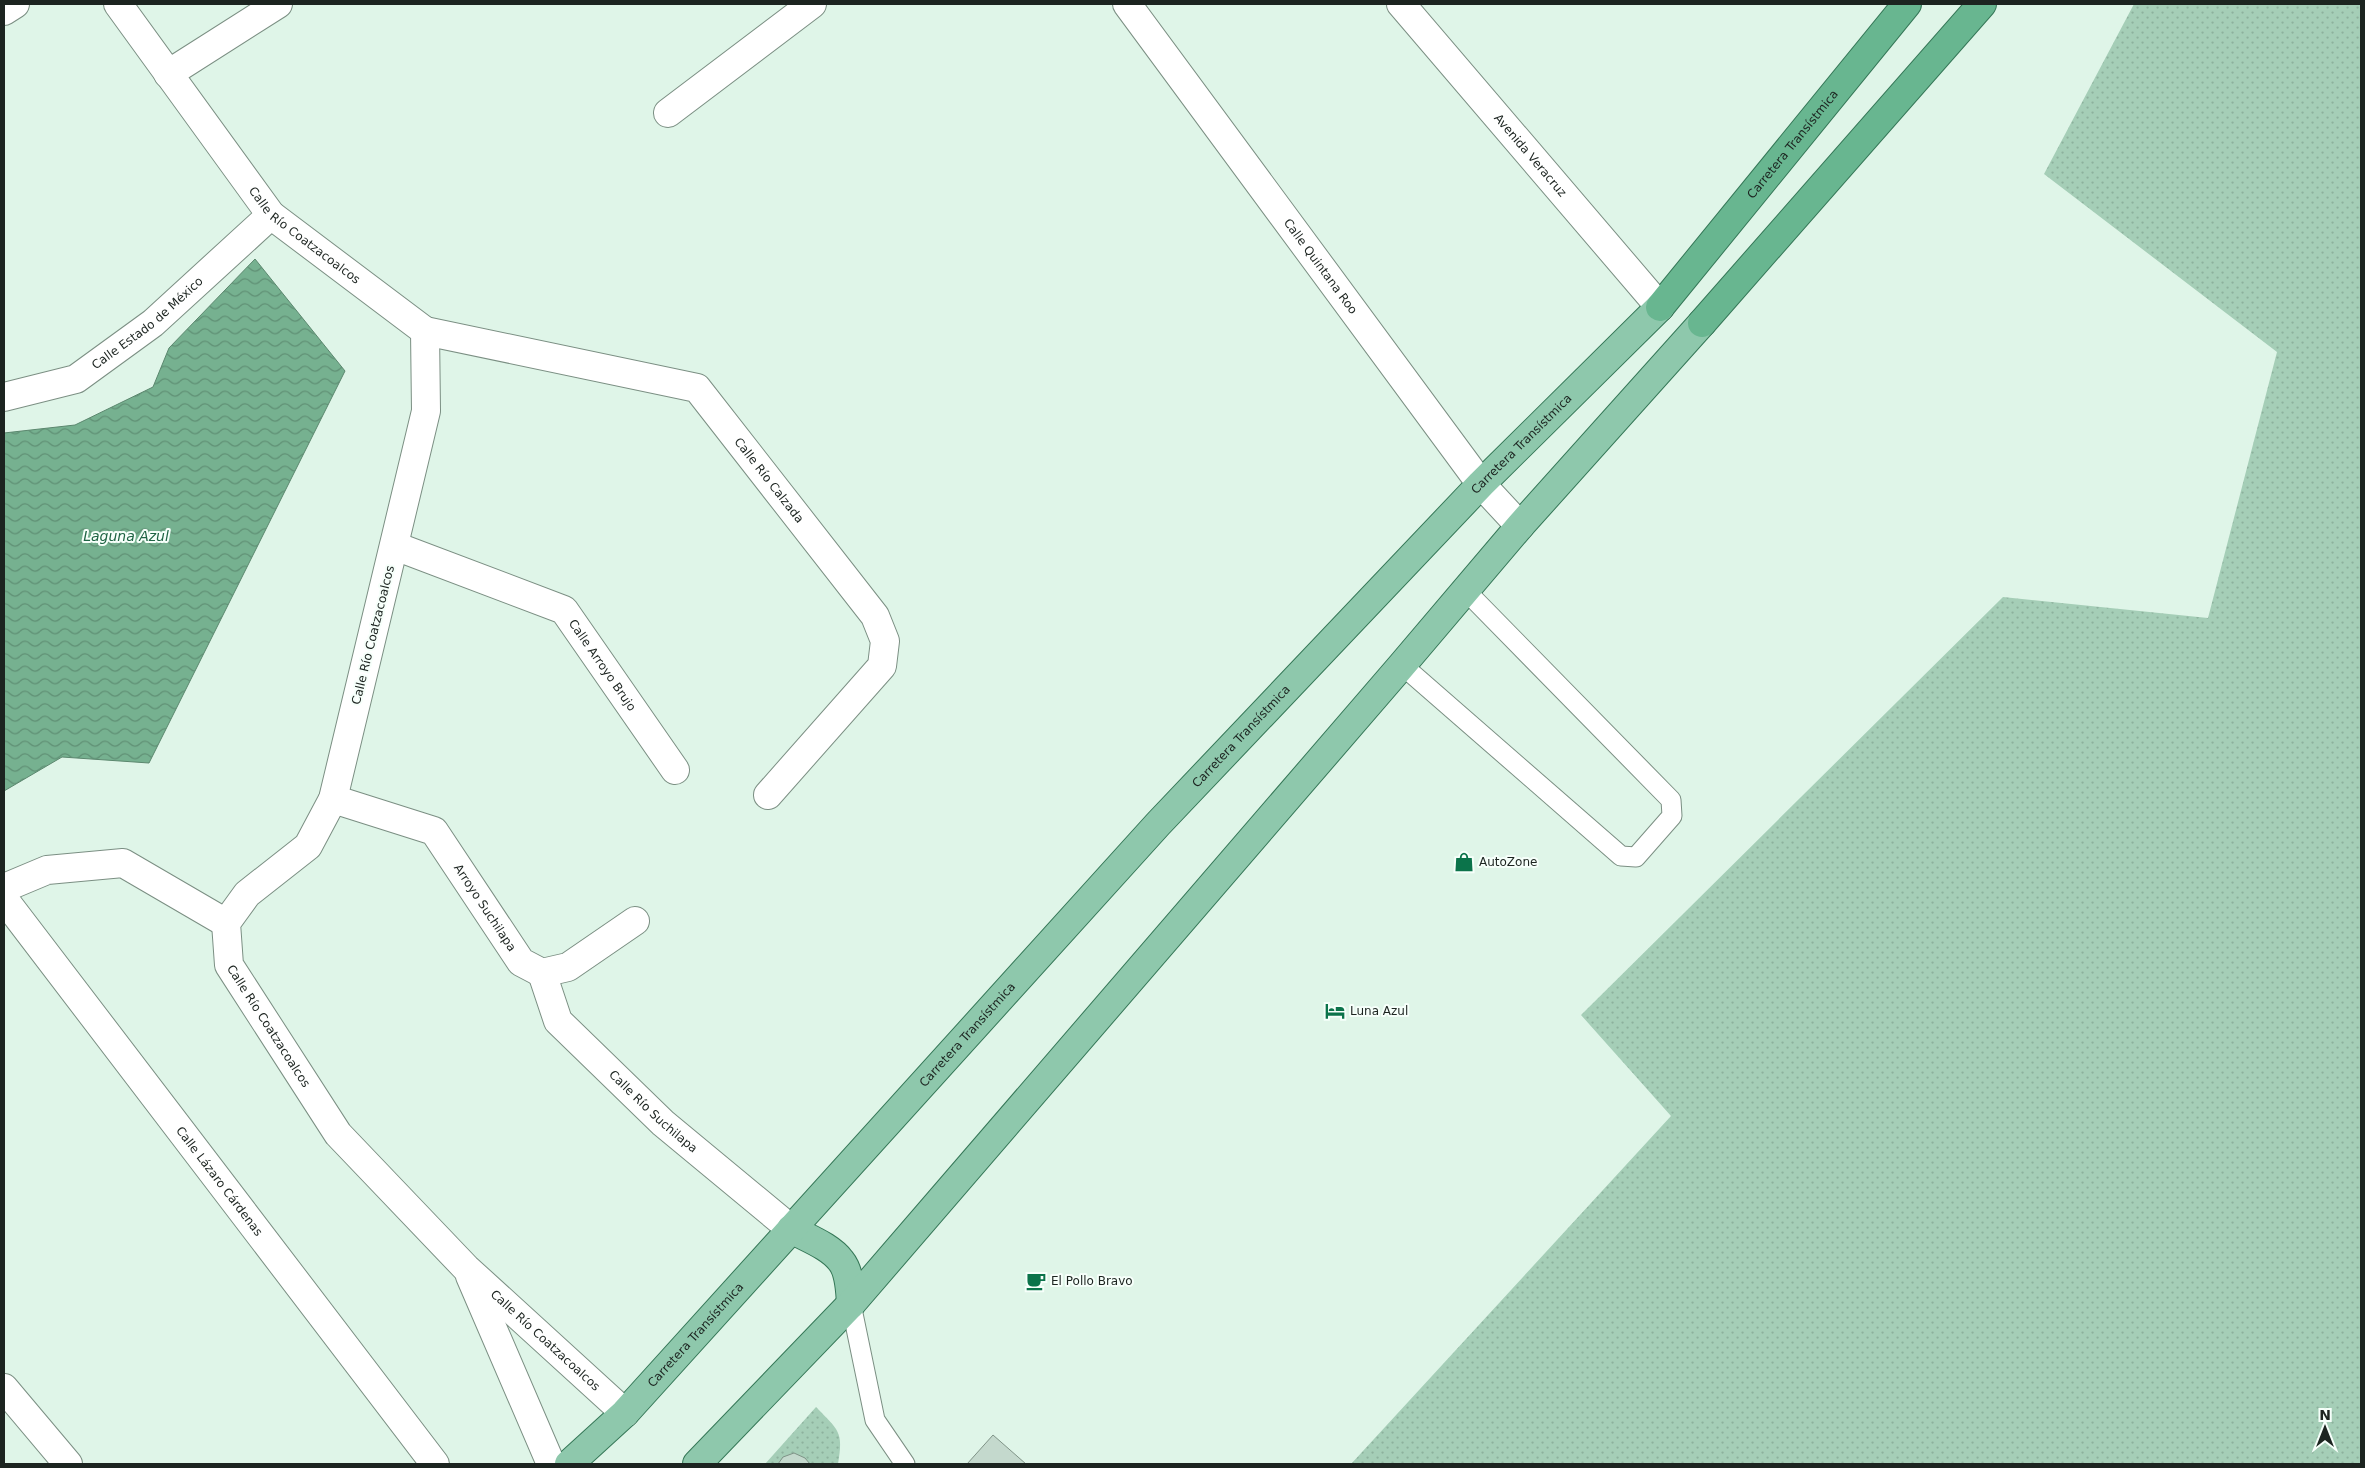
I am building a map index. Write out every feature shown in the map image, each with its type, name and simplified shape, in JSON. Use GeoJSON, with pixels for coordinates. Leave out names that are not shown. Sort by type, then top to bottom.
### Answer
{"type":"FeatureCollection","features":[{"type":"Feature","properties":{"kind":"highway","name":"Carretera Transístmica"},"geometry":{"type":"LineString","coordinates":[[1660,307],[1907,4]]}},
{"type":"Feature","properties":{"kind":"highway"},"geometry":{"type":"LineString","coordinates":[[1702,323],[1982,4]]}},
{"type":"Feature","properties":{"kind":"main road","name":"Carretera Transístmica"},"geometry":{"type":"LineString","coordinates":[[569,1464],[625,1413],[1158,824],[1481,484],[1660,307]]}},
{"type":"Feature","properties":{"kind":"main road"},"geometry":{"type":"LineString","coordinates":[[697,1464],[851,1304],[1520,526],[1702,323]]}},
{"type":"Feature","properties":{"kind":"main road"},"geometry":{"type":"LineString","coordinates":[[791,1229],[821,1245],[842,1261],[849,1281],[851,1304]]}},
{"type":"Feature","properties":{"kind":"street"},"geometry":{"type":"LineString","coordinates":[[4,11],[14,4]]}},
{"type":"Feature","properties":{"kind":"street","name":"Calle Río Coatzacoalcos"},"geometry":{"type":"LineString","coordinates":[[118,4],[271,215],[425,331],[426,411],[333,799],[308,846],[247,894],[226,922],[229,965],[338,1134],[466,1268],[625,1413]]}},
{"type":"Feature","properties":{"kind":"street"},"geometry":{"type":"LineString","coordinates":[[168,74],[278,4]]}},
{"type":"Feature","properties":{"kind":"street"},"geometry":{"type":"LineString","coordinates":[[668,113],[812,4]]}},
{"type":"Feature","properties":{"kind":"street","name":"Calle Quintana Roo"},"geometry":{"type":"LineString","coordinates":[[1127,4],[1481,484],[1520,526]]}},
{"type":"Feature","properties":{"kind":"street","name":"Avenida Veracruz"},"geometry":{"type":"LineString","coordinates":[[1401,4],[1660,307]]}},
{"type":"Feature","properties":{"kind":"street","name":"Calle Estado de México"},"geometry":{"type":"LineString","coordinates":[[4,397],[76,379],[153,323],[271,215]]}},
{"type":"Feature","properties":{"kind":"street","name":"Calle Río Calzada"},"geometry":{"type":"LineString","coordinates":[[425,331],[697,388],[875,616],[885,641],[882,666],[768,795]]}},
{"type":"Feature","properties":{"kind":"street","name":"Calle Arroyo Brujo"},"geometry":{"type":"LineString","coordinates":[[395,546],[564,610],[675,770]]}},
{"type":"Feature","properties":{"kind":"street","name":"Arroyo Suchilapa"},"geometry":{"type":"LineString","coordinates":[[333,799],[434,831],[521,962],[542,974]]}},
{"type":"Feature","properties":{"kind":"street"},"geometry":{"type":"LineString","coordinates":[[4,888],[47,870],[123,863],[226,922]]}},
{"type":"Feature","properties":{"kind":"street","name":"Calle Lázaro Cárdenas"},"geometry":{"type":"LineString","coordinates":[[4,899],[435,1464]]}},
{"type":"Feature","properties":{"kind":"street"},"geometry":{"type":"LineString","coordinates":[[542,974],[568,966],[635,921]]}},
{"type":"Feature","properties":{"kind":"street","name":"Calle Río Suchilapa"},"geometry":{"type":"LineString","coordinates":[[542,974],[558,1021],[663,1123],[791,1229]]}},
{"type":"Feature","properties":{"kind":"street","name":"Calle Río Coatzacoalcos"},"geometry":{"type":"LineString","coordinates":[[466,1268],[551,1464]]}},
{"type":"Feature","properties":{"kind":"street"},"geometry":{"type":"LineString","coordinates":[[4,1388],[68,1464]]}},
{"type":"Feature","properties":{"kind":"lane"},"geometry":{"type":"LineString","coordinates":[[1402,665],[1621,856],[1636,857],[1672,816],[1670,800],[1465,590]]}},
{"type":"Feature","properties":{"kind":"lane"},"geometry":{"type":"LineString","coordinates":[[851,1304],[875,1420],[894,1460]]}},
{"type":"Feature","properties":{"kind":"shaded area"},"geometry":{"type":"Polygon","coordinates":[[[2134,4],[2361,4],[2361,1464],[1351,1464],[1671,1116],[1581,1015],[2003,597],[2208,618],[2277,352],[2044,174],[2134,4]]]}},
{"type":"Feature","properties":{"kind":"shaded area"},"geometry":{"type":"Polygon","coordinates":[[[816,1407],[838,1432],[840,1453],[838,1464],[765,1464],[816,1407]]]}},
{"type":"Feature","properties":{"kind":"water","name":"Laguna Azul"},"geometry":{"type":"Polygon","coordinates":[[[255,259],[345,371],[149,763],[62,757],[4,791],[4,433],[75,425],[153,387],[169,348],[255,259]]]}},
{"type":"Feature","properties":{"kind":"building"},"geometry":{"type":"Polygon","coordinates":[[[993,1435],[1026,1464],[967,1464],[993,1435]]]}},
{"type":"Feature","properties":{"kind":"building"},"geometry":{"type":"Polygon","coordinates":[[[794,1453],[805,1458],[810,1464],[778,1464],[783,1457],[794,1453]]]}},
{"type":"Feature","properties":{"kind":"place","name":"AutoZone"},"geometry":{"type":"Point","coordinates":[1464,862]}},
{"type":"Feature","properties":{"kind":"place","name":"Luna Azul"},"geometry":{"type":"Point","coordinates":[1335,1011]}},
{"type":"Feature","properties":{"kind":"place","name":"El Pollo Bravo"},"geometry":{"type":"Point","coordinates":[1036,1281]}}]}
